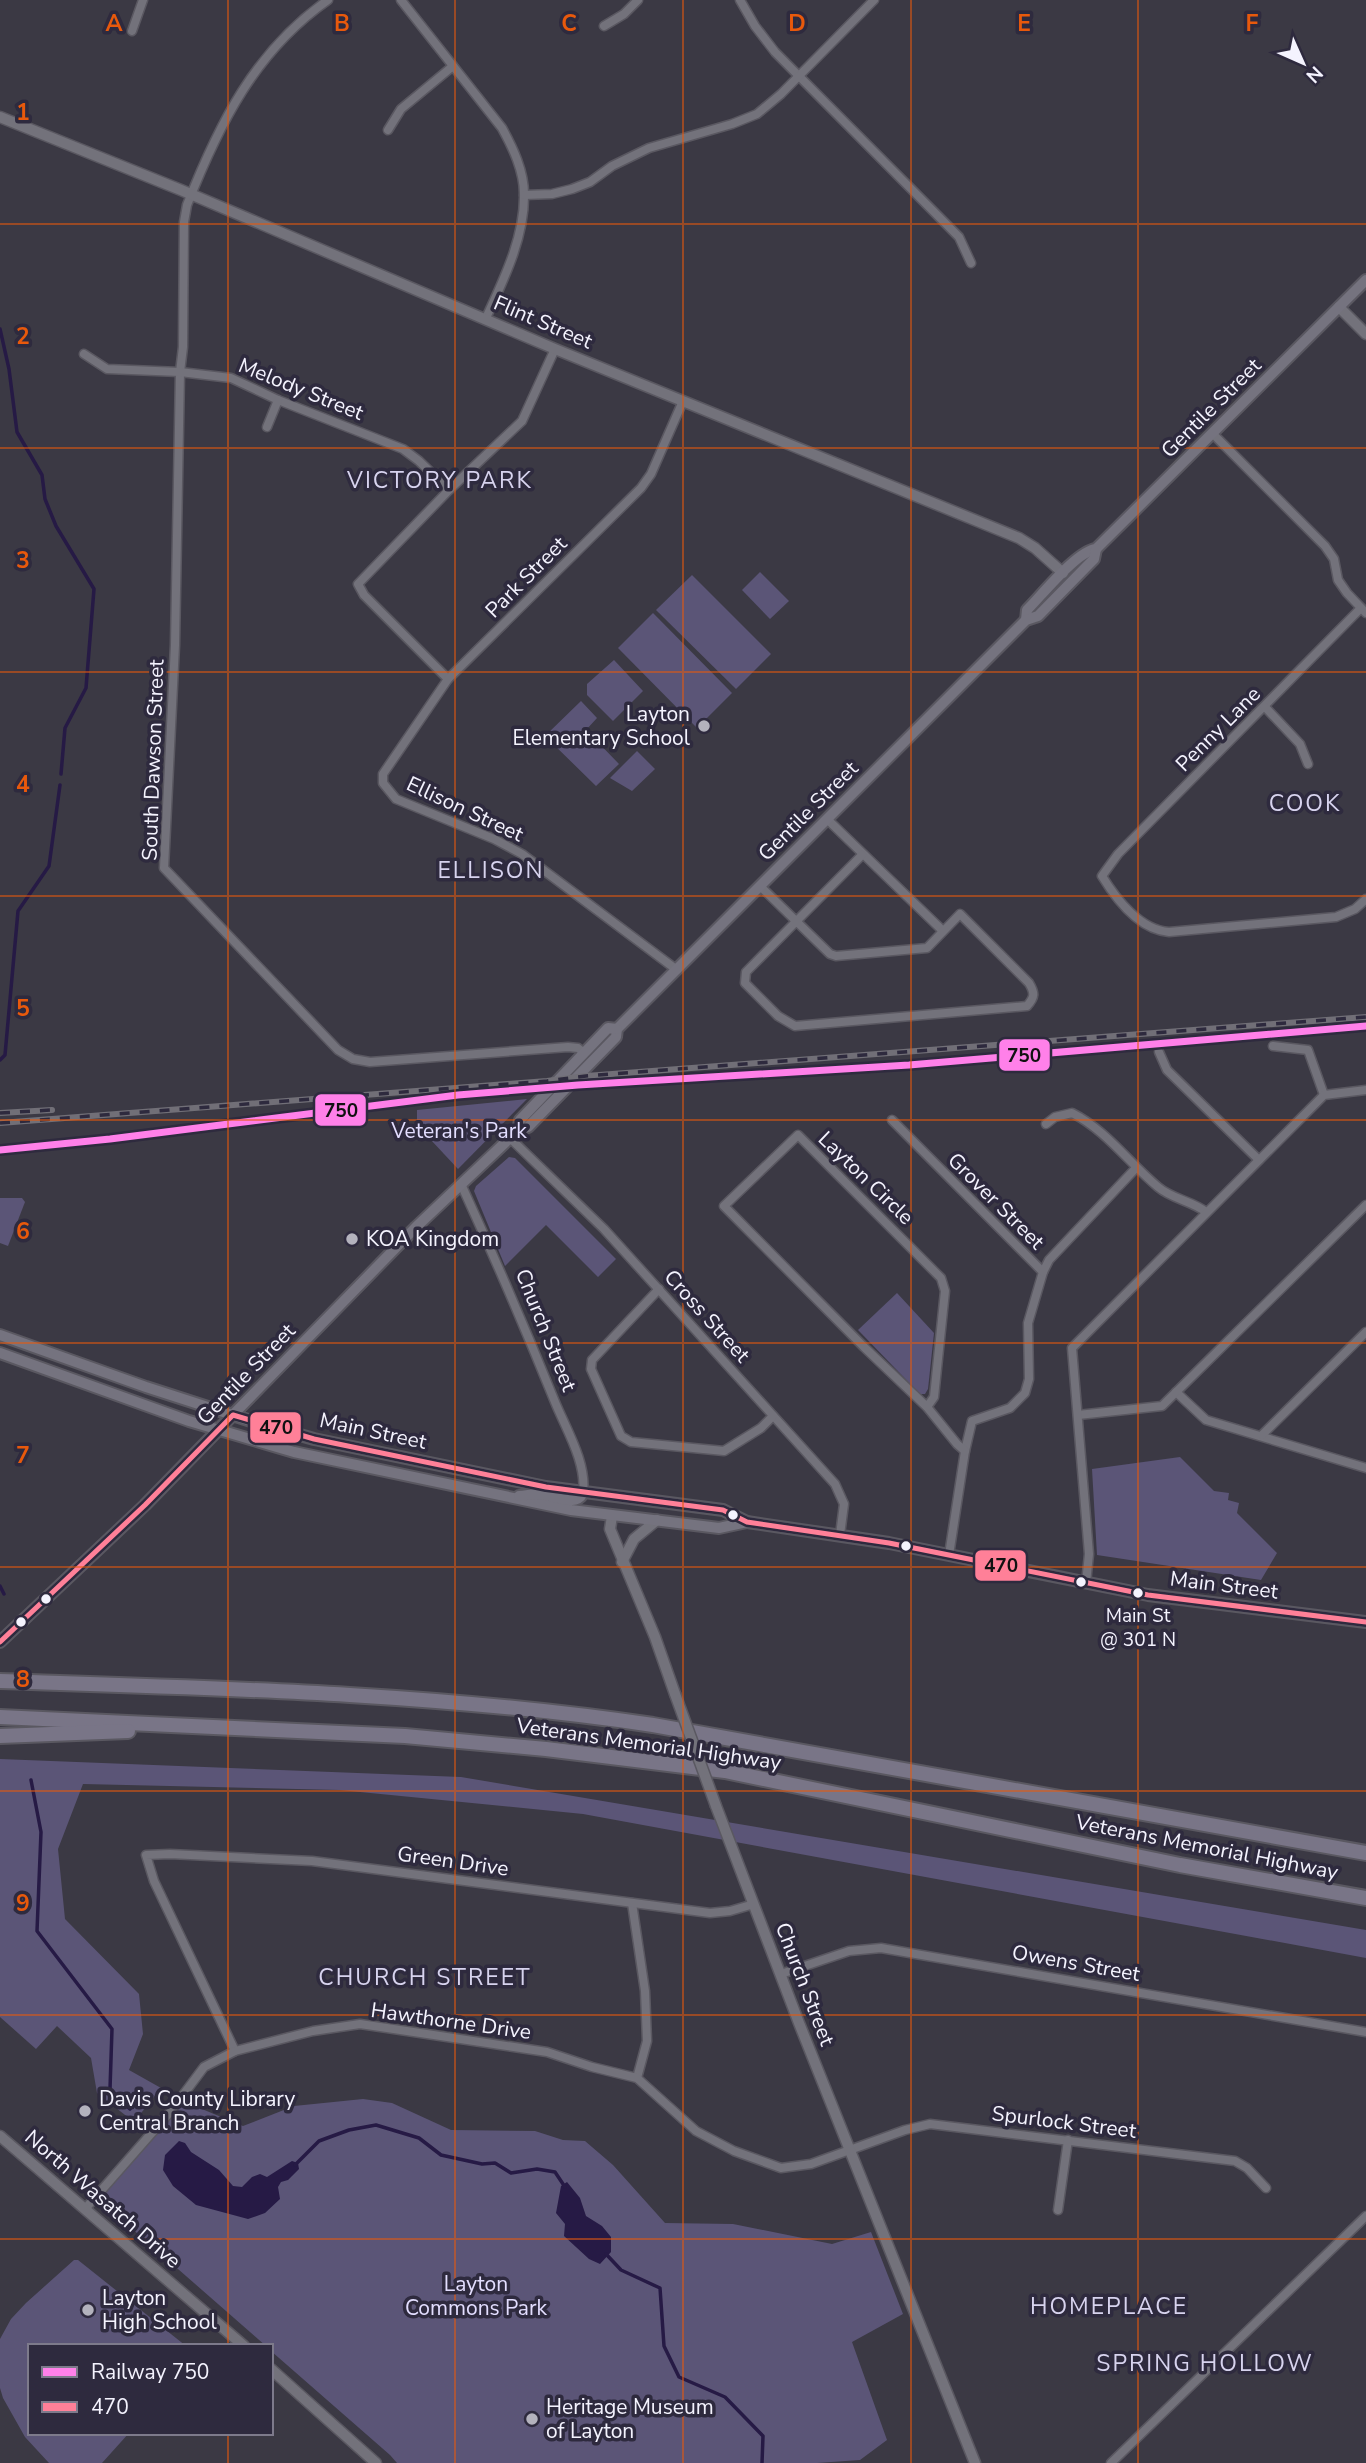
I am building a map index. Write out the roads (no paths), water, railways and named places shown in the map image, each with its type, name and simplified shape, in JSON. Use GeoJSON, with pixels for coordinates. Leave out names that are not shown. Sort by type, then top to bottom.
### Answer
{"type":"FeatureCollection","features":[{"type":"Feature","properties":{"kind":"highway","name":"Veterans Memorial Highway"},"geometry":{"type":"LineString","coordinates":[[0,1681],[336,1693],[591,1716],[1366,1853]]}},
{"type":"Feature","properties":{"kind":"highway","name":"Veterans Memorial Highway"},"geometry":{"type":"LineString","coordinates":[[0,1717],[405,1736],[546,1749],[725,1771],[1180,1865],[1366,1898]]}},
{"type":"Feature","properties":{"kind":"highway"},"geometry":{"type":"LineString","coordinates":[[0,1736],[235,1726]]}},
{"type":"Feature","properties":{"kind":"main road","name":"Gentile Street"},"geometry":{"type":"LineString","coordinates":[[1028,619],[1027,610],[1063,573],[1070,573],[1095,551],[1366,280]]}},
{"type":"Feature","properties":{"kind":"main road","name":"Gentile Street"},"geometry":{"type":"LineString","coordinates":[[0,1642],[139,1510],[460,1184],[514,1134],[528,1127],[616,1037],[617,1029],[1028,619],[1038,616],[1094,559],[1095,551]]}},
{"type":"Feature","properties":{"kind":"main road","name":"Gentile Street"},"geometry":{"type":"LineString","coordinates":[[514,1134],[520,1121],[583,1052],[608,1028],[617,1029]]}},
{"type":"Feature","properties":{"kind":"main road","name":"Main Street"},"geometry":{"type":"LineString","coordinates":[[0,1335],[233,1415],[314,1439],[546,1487],[723,1510],[747,1522],[840,1535],[1175,1599],[1366,1622]]}},
{"type":"Feature","properties":{"kind":"main road","name":"Main Street"},"geometry":{"type":"LineString","coordinates":[[0,1353],[218,1431],[294,1452],[509,1498],[612,1516],[719,1528],[747,1522]]}},
{"type":"Feature","properties":{"kind":"main road"},"geometry":{"type":"LineString","coordinates":[[509,1498],[537,1493],[574,1501],[583,1493]]}},
{"type":"Feature","properties":{"kind":"street"},"geometry":{"type":"LineString","coordinates":[[132,31],[143,0]]}},
{"type":"Feature","properties":{"kind":"street","name":"South Dawson Street"},"geometry":{"type":"LineString","coordinates":[[328,0],[290,30],[260,63],[231,106],[191,195],[184,222],[175,645],[163,868],[338,1050],[353,1059],[370,1062],[568,1048],[578,1048],[583,1052]]}},
{"type":"Feature","properties":{"kind":"street"},"geometry":{"type":"LineString","coordinates":[[401,0],[502,128],[515,152],[524,195],[513,254],[486,318]]}},
{"type":"Feature","properties":{"kind":"street"},"geometry":{"type":"LineString","coordinates":[[604,26],[624,14],[638,0]]}},
{"type":"Feature","properties":{"kind":"street"},"geometry":{"type":"LineString","coordinates":[[740,0],[755,26],[775,51],[959,237],[971,262]]}},
{"type":"Feature","properties":{"kind":"street"},"geometry":{"type":"LineString","coordinates":[[524,195],[552,194],[572,189],[590,182],[612,166],[649,148],[757,114],[874,0]]}},
{"type":"Feature","properties":{"kind":"street"},"geometry":{"type":"LineString","coordinates":[[388,130],[401,108],[453,66]]}},
{"type":"Feature","properties":{"kind":"street","name":"Flint Street"},"geometry":{"type":"LineString","coordinates":[[0,117],[555,349],[1019,538],[1035,548],[1063,573]]}},
{"type":"Feature","properties":{"kind":"street"},"geometry":{"type":"LineString","coordinates":[[1339,307],[1366,334]]}},
{"type":"Feature","properties":{"kind":"street"},"geometry":{"type":"LineString","coordinates":[[448,679],[364,595],[358,584],[449,490],[522,421],[555,349]]}},
{"type":"Feature","properties":{"kind":"street","name":"Melody Street"},"geometry":{"type":"LineString","coordinates":[[84,354],[107,369],[231,377],[278,400],[404,449],[449,490]]}},
{"type":"Feature","properties":{"kind":"street"},"geometry":{"type":"LineString","coordinates":[[268,427],[278,400]]}},
{"type":"Feature","properties":{"kind":"street","name":"Park Street"},"geometry":{"type":"LineString","coordinates":[[383,774],[448,679],[640,488],[651,474],[683,401]]}},
{"type":"Feature","properties":{"kind":"street"},"geometry":{"type":"LineString","coordinates":[[1213,434],[1325,546],[1334,559],[1338,580],[1346,593],[1364,611]]}},
{"type":"Feature","properties":{"kind":"street","name":"Penny Lane"},"geometry":{"type":"LineString","coordinates":[[1364,611],[1118,854],[1102,876],[1115,897],[1156,931],[1346,915],[1366,898]]}},
{"type":"Feature","properties":{"kind":"street"},"geometry":{"type":"LineString","coordinates":[[1265,707],[1300,744],[1308,764]]}},
{"type":"Feature","properties":{"kind":"street","name":"Ellison Street"},"geometry":{"type":"LineString","coordinates":[[383,774],[383,783],[396,799],[494,839],[522,854],[677,970]]}},
{"type":"Feature","properties":{"kind":"street"},"geometry":{"type":"LineString","coordinates":[[827,819],[943,931]]}},
{"type":"Feature","properties":{"kind":"street"},"geometry":{"type":"LineString","coordinates":[[760,886],[797,923],[830,954],[836,956],[927,948],[960,914],[1029,983],[1034,999],[1027,1006],[794,1026],[778,1016],[745,983],[746,972],[797,923],[862,855]]}},
{"type":"Feature","properties":{"kind":"street"},"geometry":{"type":"LineString","coordinates":[[1273,1046],[1308,1050],[1324,1095]]}},
{"type":"Feature","properties":{"kind":"street"},"geometry":{"type":"LineString","coordinates":[[1158,1052],[1167,1070],[1259,1160]]}},
{"type":"Feature","properties":{"kind":"street"},"geometry":{"type":"LineString","coordinates":[[1086,1583],[1089,1554],[1072,1348],[1324,1095],[1366,1090]]}},
{"type":"Feature","properties":{"kind":"street"},"geometry":{"type":"LineString","coordinates":[[1046,1124],[1055,1117],[1072,1112],[1091,1122],[1161,1190],[1206,1212]]}},
{"type":"Feature","properties":{"kind":"street","name":"Grover Street"},"geometry":{"type":"LineString","coordinates":[[892,1120],[1042,1272],[1028,1323],[1029,1378],[1025,1393],[1010,1408],[972,1421],[965,1451]]}},
{"type":"Feature","properties":{"kind":"street","name":"Cross Street"},"geometry":{"type":"LineString","coordinates":[[514,1134],[659,1289],[841,1494],[845,1506],[840,1535]]}},
{"type":"Feature","properties":{"kind":"street","name":"Layton Circle"},"geometry":{"type":"LineString","coordinates":[[927,1407],[934,1397],[945,1291],[941,1278],[798,1135],[724,1206],[927,1407],[965,1451]]}},
{"type":"Feature","properties":{"kind":"street"},"geometry":{"type":"LineString","coordinates":[[1042,1272],[1049,1260],[1136,1168]]}},
{"type":"Feature","properties":{"kind":"street","name":"Church Street"},"geometry":{"type":"LineString","coordinates":[[460,1184],[505,1279],[572,1445],[585,1479],[583,1493]]}},
{"type":"Feature","properties":{"kind":"street"},"geometry":{"type":"LineString","coordinates":[[1078,1415],[1162,1406],[1366,1205]]}},
{"type":"Feature","properties":{"kind":"street"},"geometry":{"type":"LineString","coordinates":[[659,1289],[592,1360],[591,1370],[621,1436],[631,1442],[724,1451],[761,1428],[773,1416]]}},
{"type":"Feature","properties":{"kind":"street"},"geometry":{"type":"LineString","coordinates":[[1262,1435],[1366,1332]]}},
{"type":"Feature","properties":{"kind":"street"},"geometry":{"type":"LineString","coordinates":[[1176,1392],[1206,1420],[1364,1465]]}},
{"type":"Feature","properties":{"kind":"street"},"geometry":{"type":"LineString","coordinates":[[949,1555],[965,1451]]}},
{"type":"Feature","properties":{"kind":"street","name":"Church Street"},"geometry":{"type":"LineString","coordinates":[[612,1516],[610,1529],[622,1562],[655,1637],[781,1974],[975,2463]]}},
{"type":"Feature","properties":{"kind":"street"},"geometry":{"type":"LineString","coordinates":[[622,1562],[634,1539],[657,1520]]}},
{"type":"Feature","properties":{"kind":"street","name":"Green Drive"},"geometry":{"type":"LineString","coordinates":[[235,2051],[155,1881],[146,1855],[312,1861],[710,1913],[730,1911],[754,1903]]}},
{"type":"Feature","properties":{"kind":"street"},"geometry":{"type":"LineString","coordinates":[[632,1903],[645,1991],[647,2041],[636,2078]]}},
{"type":"Feature","properties":{"kind":"street","name":"Owens Street"},"geometry":{"type":"LineString","coordinates":[[781,1974],[849,1951],[881,1948],[1366,2032]]}},
{"type":"Feature","properties":{"kind":"street","name":"Hawthorne Drive"},"geometry":{"type":"LineString","coordinates":[[85,2208],[171,2111],[204,2067],[235,2051],[313,2031],[360,2024],[547,2052],[636,2078],[696,2132],[734,2151],[781,2168],[811,2164],[850,2150]]}},
{"type":"Feature","properties":{"kind":"street","name":"Spurlock Street"},"geometry":{"type":"LineString","coordinates":[[850,2150],[930,2124],[1235,2161],[1247,2168],[1266,2188]]}},
{"type":"Feature","properties":{"kind":"street","name":"North Wasatch Drive"},"geometry":{"type":"LineString","coordinates":[[0,2136],[242,2344]]}},
{"type":"Feature","properties":{"kind":"street"},"geometry":{"type":"LineString","coordinates":[[1058,2210],[1068,2140]]}},
{"type":"Feature","properties":{"kind":"street"},"geometry":{"type":"LineString","coordinates":[[1111,2463],[1366,2216]]}},
{"type":"Feature","properties":{"kind":"street"},"geometry":{"type":"LineString","coordinates":[[273,2371],[376,2463]]}},
{"type":"Feature","properties":{"kind":"waterway"},"geometry":{"type":"LineString","coordinates":[[0,329],[9,369],[17,432],[42,475],[45,499],[56,526],[94,589],[86,688],[65,728],[61,774]]}},
{"type":"Feature","properties":{"kind":"waterway"},"geometry":{"type":"LineString","coordinates":[[0,1060],[5,1055],[18,911],[49,866],[60,785]]}},
{"type":"Feature","properties":{"kind":"waterway"},"geometry":{"type":"LineString","coordinates":[[0,1586],[4,1594]]}},
{"type":"Feature","properties":{"kind":"waterway"},"geometry":{"type":"LineString","coordinates":[[31,1780],[41,1832],[37,1931],[112,2029],[110,2089],[130,2109]]}},
{"type":"Feature","properties":{"kind":"waterway"},"geometry":{"type":"LineString","coordinates":[[295,2165],[319,2141],[349,2130],[376,2125],[419,2138],[441,2155],[482,2164],[495,2163],[511,2173],[537,2169],[555,2172],[565,2187]]}},
{"type":"Feature","properties":{"kind":"waterway"},"geometry":{"type":"LineString","coordinates":[[606,2254],[621,2270],[660,2288],[664,2346],[679,2377],[725,2397],[763,2436],[762,2463]]}},
{"type":"Feature","properties":{"kind":"railway"},"geometry":{"type":"LineString","coordinates":[[0,1123],[1366,1017]]}},
{"type":"Feature","properties":{"kind":"railway"},"geometry":{"type":"LineString","coordinates":[[0,1113],[52,1110]]}},
{"type":"Feature","properties":{"kind":"rail line","name":"750"},"geometry":{"type":"LineString","coordinates":[[0,1150],[110,1139],[458,1095],[909,1065],[1366,1026]]}},
{"type":"Feature","properties":{"kind":"place","name":"Layton Elementary School"},"geometry":{"type":"Point","coordinates":[704,726]}},
{"type":"Feature","properties":{"kind":"place","name":"KOA Kingdom"},"geometry":{"type":"Point","coordinates":[352,1239]}},
{"type":"Feature","properties":{"kind":"place","name":"Main St @ 301 N"},"geometry":{"type":"Point","coordinates":[1138,1593]}},
{"type":"Feature","properties":{"kind":"place","name":"Davis County Library Central Branch"},"geometry":{"type":"Point","coordinates":[85,2111]}},
{"type":"Feature","properties":{"kind":"place","name":"Layton High School"},"geometry":{"type":"Point","coordinates":[88,2310]}},
{"type":"Feature","properties":{"kind":"place","name":"Heritage Museum of Layton"},"geometry":{"type":"Point","coordinates":[532,2419]}},
{"type":"Feature","properties":{"kind":"district","name":"VICTORY PARK"},"geometry":{"type":"Point","coordinates":[440,480]}},
{"type":"Feature","properties":{"kind":"district","name":"COOK"},"geometry":{"type":"Point","coordinates":[1305,803]}},
{"type":"Feature","properties":{"kind":"district","name":"ELLISON"},"geometry":{"type":"Point","coordinates":[491,870]}},
{"type":"Feature","properties":{"kind":"district","name":"CHURCH STREET"},"geometry":{"type":"Point","coordinates":[425,1977]}},
{"type":"Feature","properties":{"kind":"district","name":"HOMEPLACE"},"geometry":{"type":"Point","coordinates":[1109,2306]}},
{"type":"Feature","properties":{"kind":"district","name":"SPRING HOLLOW"},"geometry":{"type":"Point","coordinates":[1205,2363]}},
{"type":"Feature","properties":{"kind":"park label","name":"Veteran's Park"},"geometry":{"type":"Point","coordinates":[459,1131]}},
{"type":"Feature","properties":{"kind":"park label","name":"Layton Commons Park"},"geometry":{"type":"Point","coordinates":[476,2296]}}]}
